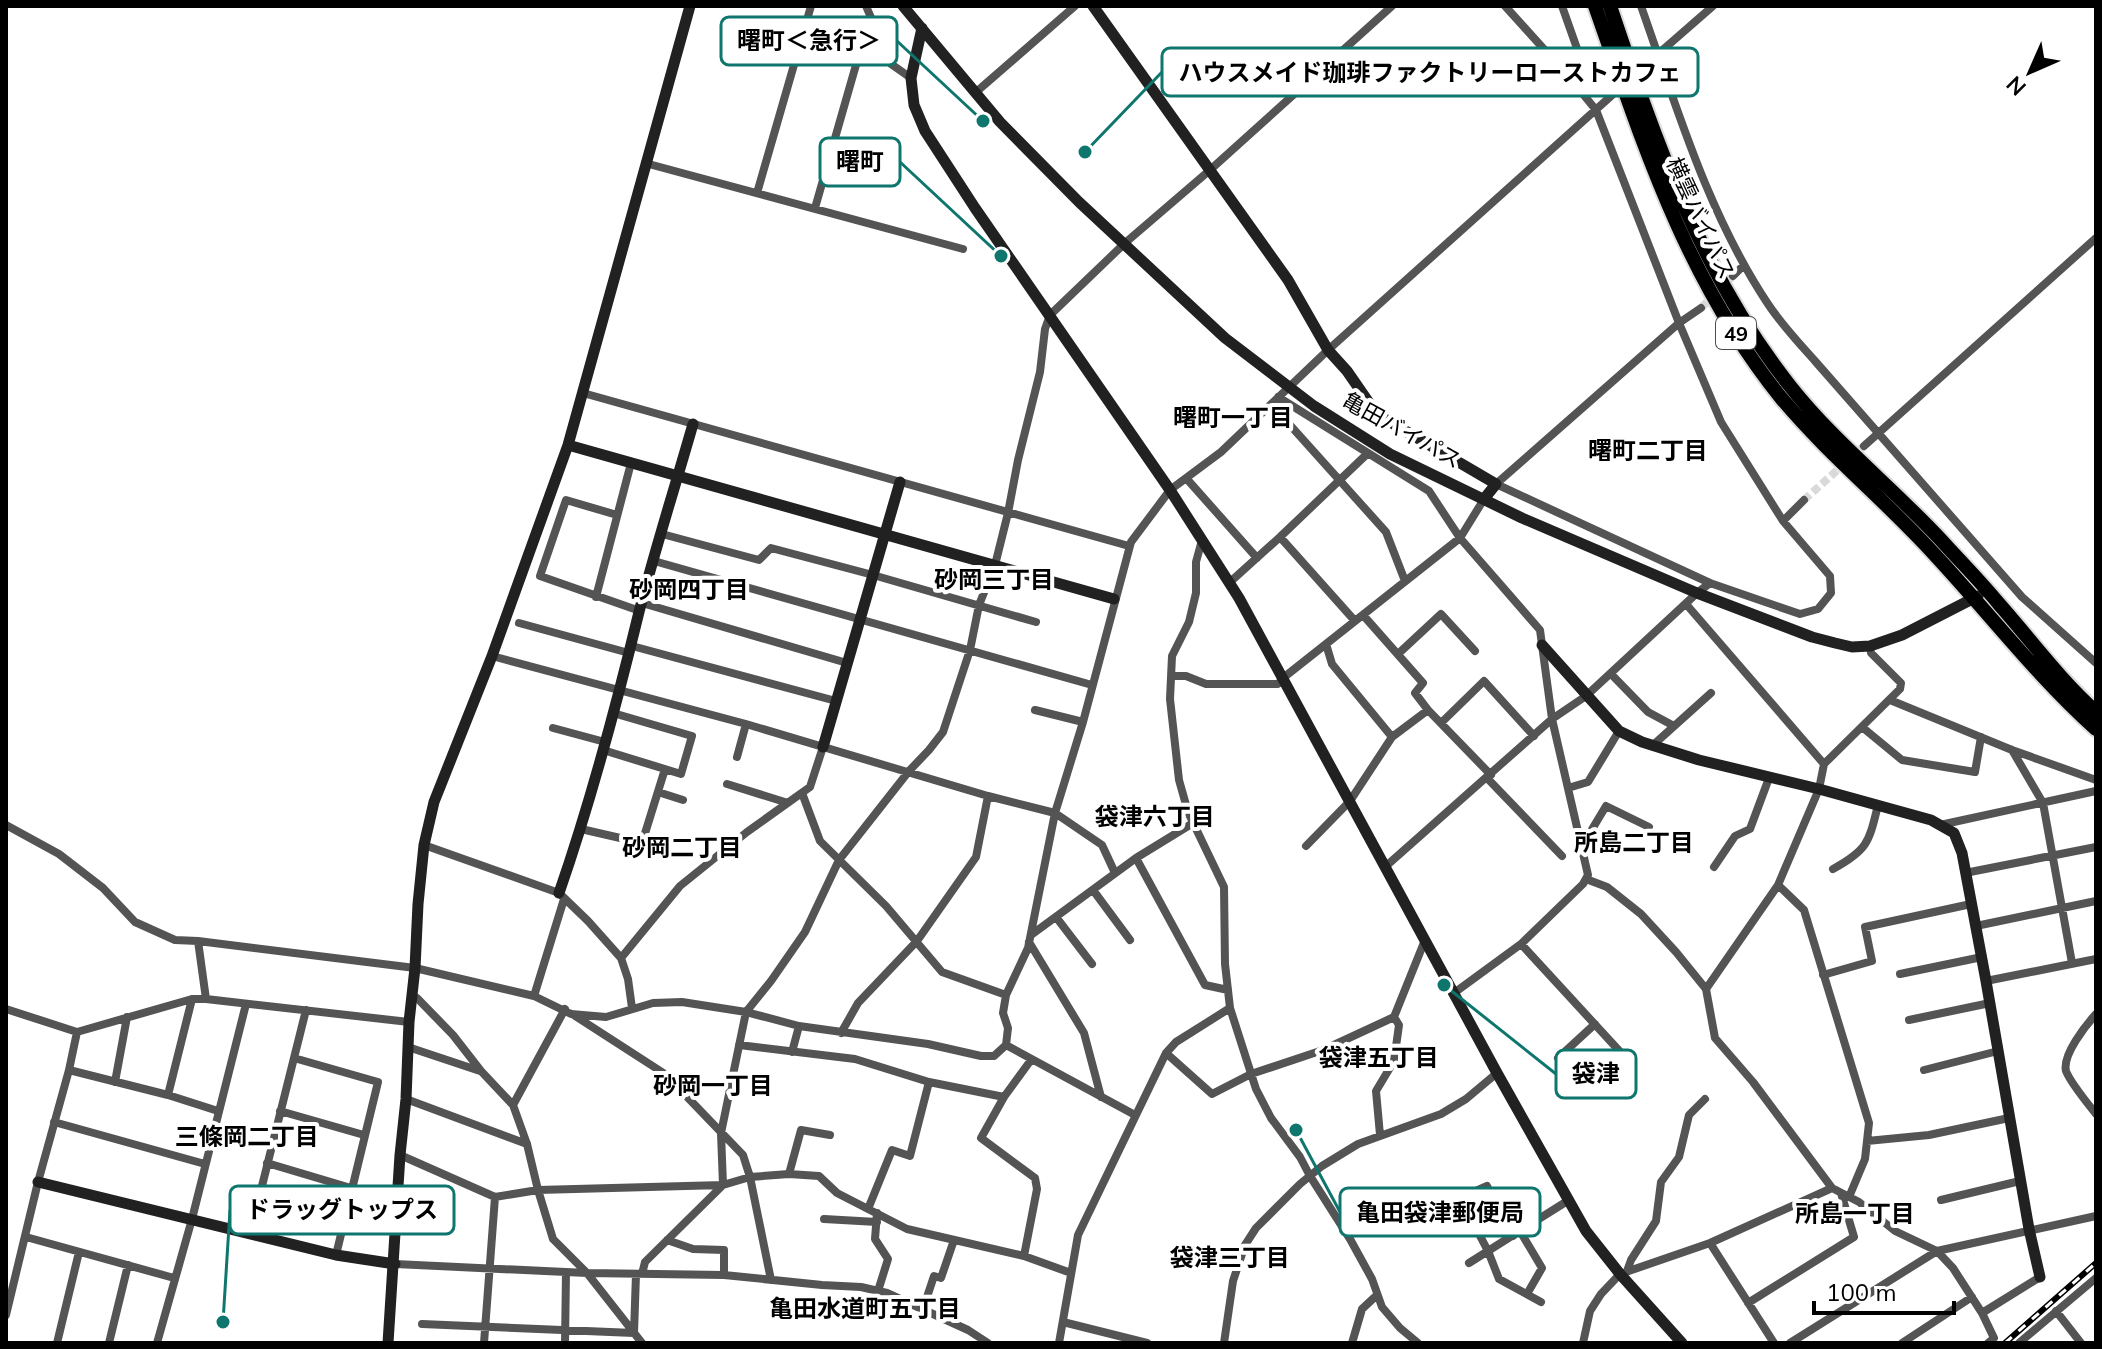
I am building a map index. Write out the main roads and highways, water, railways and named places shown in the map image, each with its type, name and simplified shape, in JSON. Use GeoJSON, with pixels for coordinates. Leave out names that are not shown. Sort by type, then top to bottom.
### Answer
{"type":"FeatureCollection","features":[{"type":"Feature","properties":{"kind":"highway","name":"横雲バイパス"},"geometry":{"type":"LineString","coordinates":[[1595,6],[1660,189],[1680,234],[1726,319],[1762,372],[1799,418],[1980,594]]}},
{"type":"Feature","properties":{"kind":"highway","name":"横雲バイパス"},"geometry":{"type":"LineString","coordinates":[[1610,6],[1669,173],[1693,228],[1737,311],[1809,409],[1916,513],[1980,594]]}},
{"type":"Feature","properties":{"kind":"highway","name":"49"},"geometry":{"type":"LineString","coordinates":[[1980,594],[2096,712]]}},
{"type":"Feature","properties":{"kind":"highway","name":"49"},"geometry":{"type":"LineString","coordinates":[[1980,594],[2056,691],[2096,729]]}},
{"type":"Feature","properties":{"kind":"tunnel"},"geometry":{"type":"LineString","coordinates":[[1633,77],[1650,61]]}},
{"type":"Feature","properties":{"kind":"tunnel"},"geometry":{"type":"LineString","coordinates":[[1701,308],[1733,276]]}},
{"type":"Feature","properties":{"kind":"tunnel"},"geometry":{"type":"LineString","coordinates":[[1804,500],[1864,446]]}},
{"type":"Feature","properties":{"kind":"railway"},"geometry":{"type":"LineString","coordinates":[[2005,1343],[2096,1263]]}},
{"type":"Feature","properties":{"kind":"place","name":"曙町＜急行＞"},"geometry":{"type":"Point","coordinates":[983,121]}},
{"type":"Feature","properties":{"kind":"place","name":"ハウスメイド珈琲ファクトリーローストカフェ"},"geometry":{"type":"Point","coordinates":[1085,152]}},
{"type":"Feature","properties":{"kind":"place","name":"曙町"},"geometry":{"type":"Point","coordinates":[1001,256]}},
{"type":"Feature","properties":{"kind":"place","name":"袋津"},"geometry":{"type":"Point","coordinates":[1444,985]}},
{"type":"Feature","properties":{"kind":"place","name":"亀田袋津郵便局"},"geometry":{"type":"Point","coordinates":[1296,1130]}},
{"type":"Feature","properties":{"kind":"place","name":"ドラッグトップス"},"geometry":{"type":"Point","coordinates":[223,1322]}},
{"type":"Feature","properties":{"kind":"district","name":"曙町一丁目"},"geometry":{"type":"Point","coordinates":[1233,417]}},
{"type":"Feature","properties":{"kind":"district","name":"曙町二丁目"},"geometry":{"type":"Point","coordinates":[1648,450]}},
{"type":"Feature","properties":{"kind":"district","name":"砂岡三丁目"},"geometry":{"type":"Point","coordinates":[994,579]}},
{"type":"Feature","properties":{"kind":"district","name":"砂岡四丁目"},"geometry":{"type":"Point","coordinates":[689,589]}},
{"type":"Feature","properties":{"kind":"district","name":"袋津六丁目"},"geometry":{"type":"Point","coordinates":[1155,816]}},
{"type":"Feature","properties":{"kind":"district","name":"所島二丁目"},"geometry":{"type":"Point","coordinates":[1634,842]}},
{"type":"Feature","properties":{"kind":"district","name":"砂岡二丁目"},"geometry":{"type":"Point","coordinates":[682,847]}},
{"type":"Feature","properties":{"kind":"district","name":"袋津五丁目"},"geometry":{"type":"Point","coordinates":[1379,1057]}},
{"type":"Feature","properties":{"kind":"district","name":"砂岡一丁目"},"geometry":{"type":"Point","coordinates":[713,1085]}},
{"type":"Feature","properties":{"kind":"district","name":"三條岡二丁目"},"geometry":{"type":"Point","coordinates":[247,1136]}},
{"type":"Feature","properties":{"kind":"district","name":"所島一丁目"},"geometry":{"type":"Point","coordinates":[1855,1213]}},
{"type":"Feature","properties":{"kind":"district","name":"袋津三丁目"},"geometry":{"type":"Point","coordinates":[1230,1257]}},
{"type":"Feature","properties":{"kind":"district","name":"亀田水道町五丁目"},"geometry":{"type":"Point","coordinates":[865,1308]}}]}
